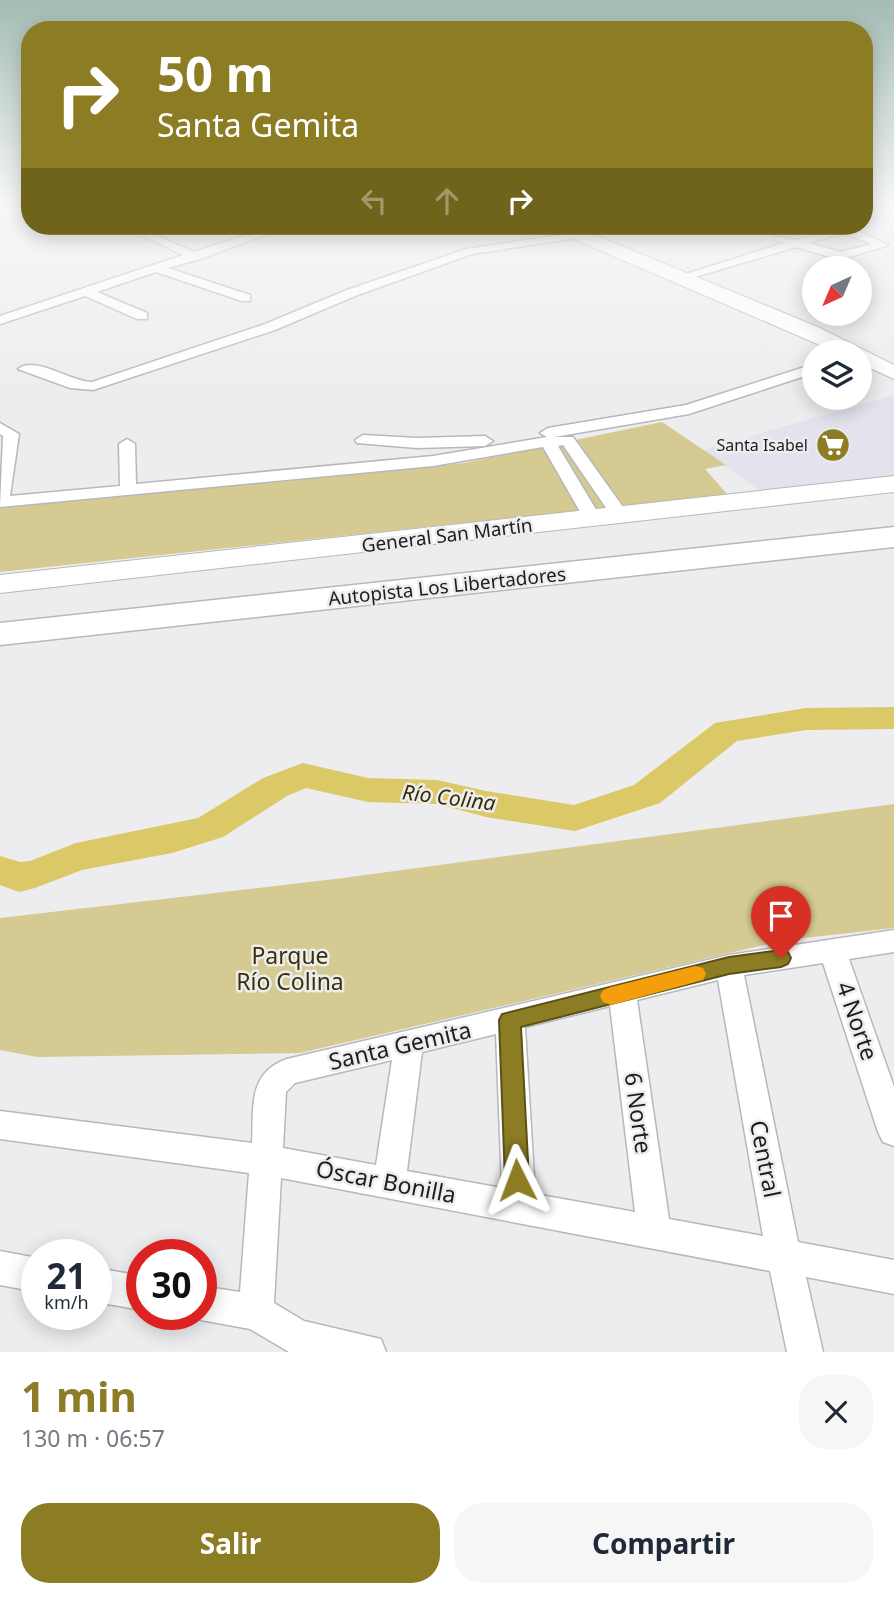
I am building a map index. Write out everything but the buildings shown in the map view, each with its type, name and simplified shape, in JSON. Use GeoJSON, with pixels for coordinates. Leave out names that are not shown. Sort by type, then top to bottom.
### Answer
{"type":"FeatureCollection","features":[{"type":"Feature","properties":{"kind":"highway","name":"Autopista Los Libertadores"},"geometry":{"type":"LineString","coordinates":[[0,615],[894,521]]}},
{"type":"Feature","properties":{"kind":"highway","name":"Autopista Los Libertadores"},"geometry":{"type":"LineString","coordinates":[[0,635],[894,537]]}},
{"type":"Feature","properties":{"kind":"street"},"geometry":{"type":"LineString","coordinates":[[0,320],[156,270]]}},
{"type":"Feature","properties":{"kind":"street"},"geometry":{"type":"LineString","coordinates":[[162,270],[246,298]]}},
{"type":"Feature","properties":{"kind":"street"},"geometry":{"type":"LineString","coordinates":[[25,369],[55,374],[74,386],[93,386],[270,327],[351,293],[416,270]]}},
{"type":"Feature","properties":{"kind":"street"},"geometry":{"type":"LineString","coordinates":[[673,270],[763,306]]}},
{"type":"Feature","properties":{"kind":"street"},"geometry":{"type":"LineString","coordinates":[[685,271],[763,306],[829,340]]}},
{"type":"Feature","properties":{"kind":"street"},"geometry":{"type":"LineString","coordinates":[[88,292],[142,316]]}},
{"type":"Feature","properties":{"kind":"street"},"geometry":{"type":"LineString","coordinates":[[872,362],[894,373]]}},
{"type":"Feature","properties":{"kind":"street"},"geometry":{"type":"LineString","coordinates":[[363,440],[441,443],[527,437],[689,409],[802,372]]}},
{"type":"Feature","properties":{"kind":"street"},"geometry":{"type":"LineString","coordinates":[[0,428],[11,434],[0,502],[433,461],[567,440],[619,514]]}},
{"type":"Feature","properties":{"kind":"street"},"geometry":{"type":"LineString","coordinates":[[548,442],[592,518]]}},
{"type":"Feature","properties":{"kind":"street"},"geometry":{"type":"LineString","coordinates":[[127,444],[128,490]]}},
{"type":"Feature","properties":{"kind":"street","name":"General San Martín"},"geometry":{"type":"LineString","coordinates":[[0,583],[894,484]]}},
{"type":"Feature","properties":{"kind":"street","name":"Santa Gemita"},"geometry":{"type":"LineString","coordinates":[[256,1312],[271,1086],[288,1072],[729,965],[894,941]]}},
{"type":"Feature","properties":{"kind":"street","name":"4 Norte"},"geometry":{"type":"LineString","coordinates":[[833,951],[894,1132]]}},
{"type":"Feature","properties":{"kind":"street","name":"Central"},"geometry":{"type":"LineString","coordinates":[[729,965],[784,1257],[805,1352]]}},
{"type":"Feature","properties":{"kind":"street","name":"6 Norte"},"geometry":{"type":"LineString","coordinates":[[622,993],[654,1232]]}},
{"type":"Feature","properties":{"kind":"street"},"geometry":{"type":"LineString","coordinates":[[510,1020],[519,1207]]}},
{"type":"Feature","properties":{"kind":"street"},"geometry":{"type":"LineString","coordinates":[[389,1183],[409,1043]]}},
{"type":"Feature","properties":{"kind":"street","name":"Óscar Bonilla"},"geometry":{"type":"LineString","coordinates":[[0,1125],[267,1160],[894,1277]]}},
{"type":"Feature","properties":{"kind":"street"},"geometry":{"type":"LineString","coordinates":[[0,1269],[21,1272]]}},
{"type":"Feature","properties":{"kind":"street"},"geometry":{"type":"LineString","coordinates":[[217,1306],[256,1312],[296,1345],[368,1352]]}},
{"type":"Feature","properties":{"kind":"shaded area"},"geometry":{"type":"Polygon","coordinates":[[[894,395],[894,476],[760,491],[703,450],[842,410],[872,410],[872,401],[894,395]]]}},
{"type":"Feature","properties":{"kind":"green space"},"geometry":{"type":"Polygon","coordinates":[[[662,422],[726,465],[705,469],[728,495],[0,572],[0,507],[464,463],[662,422]]]}},
{"type":"Feature","properties":{"kind":"green space","name":"Parque Río Colina"},"geometry":{"type":"Polygon","coordinates":[[[894,804],[894,928],[786,940],[300,1053],[37,1057],[0,1050],[0,918],[343,878],[894,804]]]}},
{"type":"Feature","properties":{"kind":"waterway","name":"Río Colina"},"geometry":{"type":"LineString","coordinates":[[0,870],[19,877],[35,874],[76,857],[172,839],[210,828],[275,787],[303,775],[368,790],[437,792],[486,804],[575,818],[647,794],[727,731],[806,719],[894,718]]}},
{"type":"Feature","properties":{"kind":"slow traffic"},"geometry":{"type":"LineString","coordinates":[[611,996],[695,974]]}},
{"type":"Feature","properties":{"kind":"place","name":"Santa Isabel"},"geometry":{"type":"Point","coordinates":[833,445]}},
{"type":"Feature","properties":{"kind":"route"},"geometry":{"type":"LineString","coordinates":[[517,1180],[510,1020],[729,965],[781,958]]}}]}
